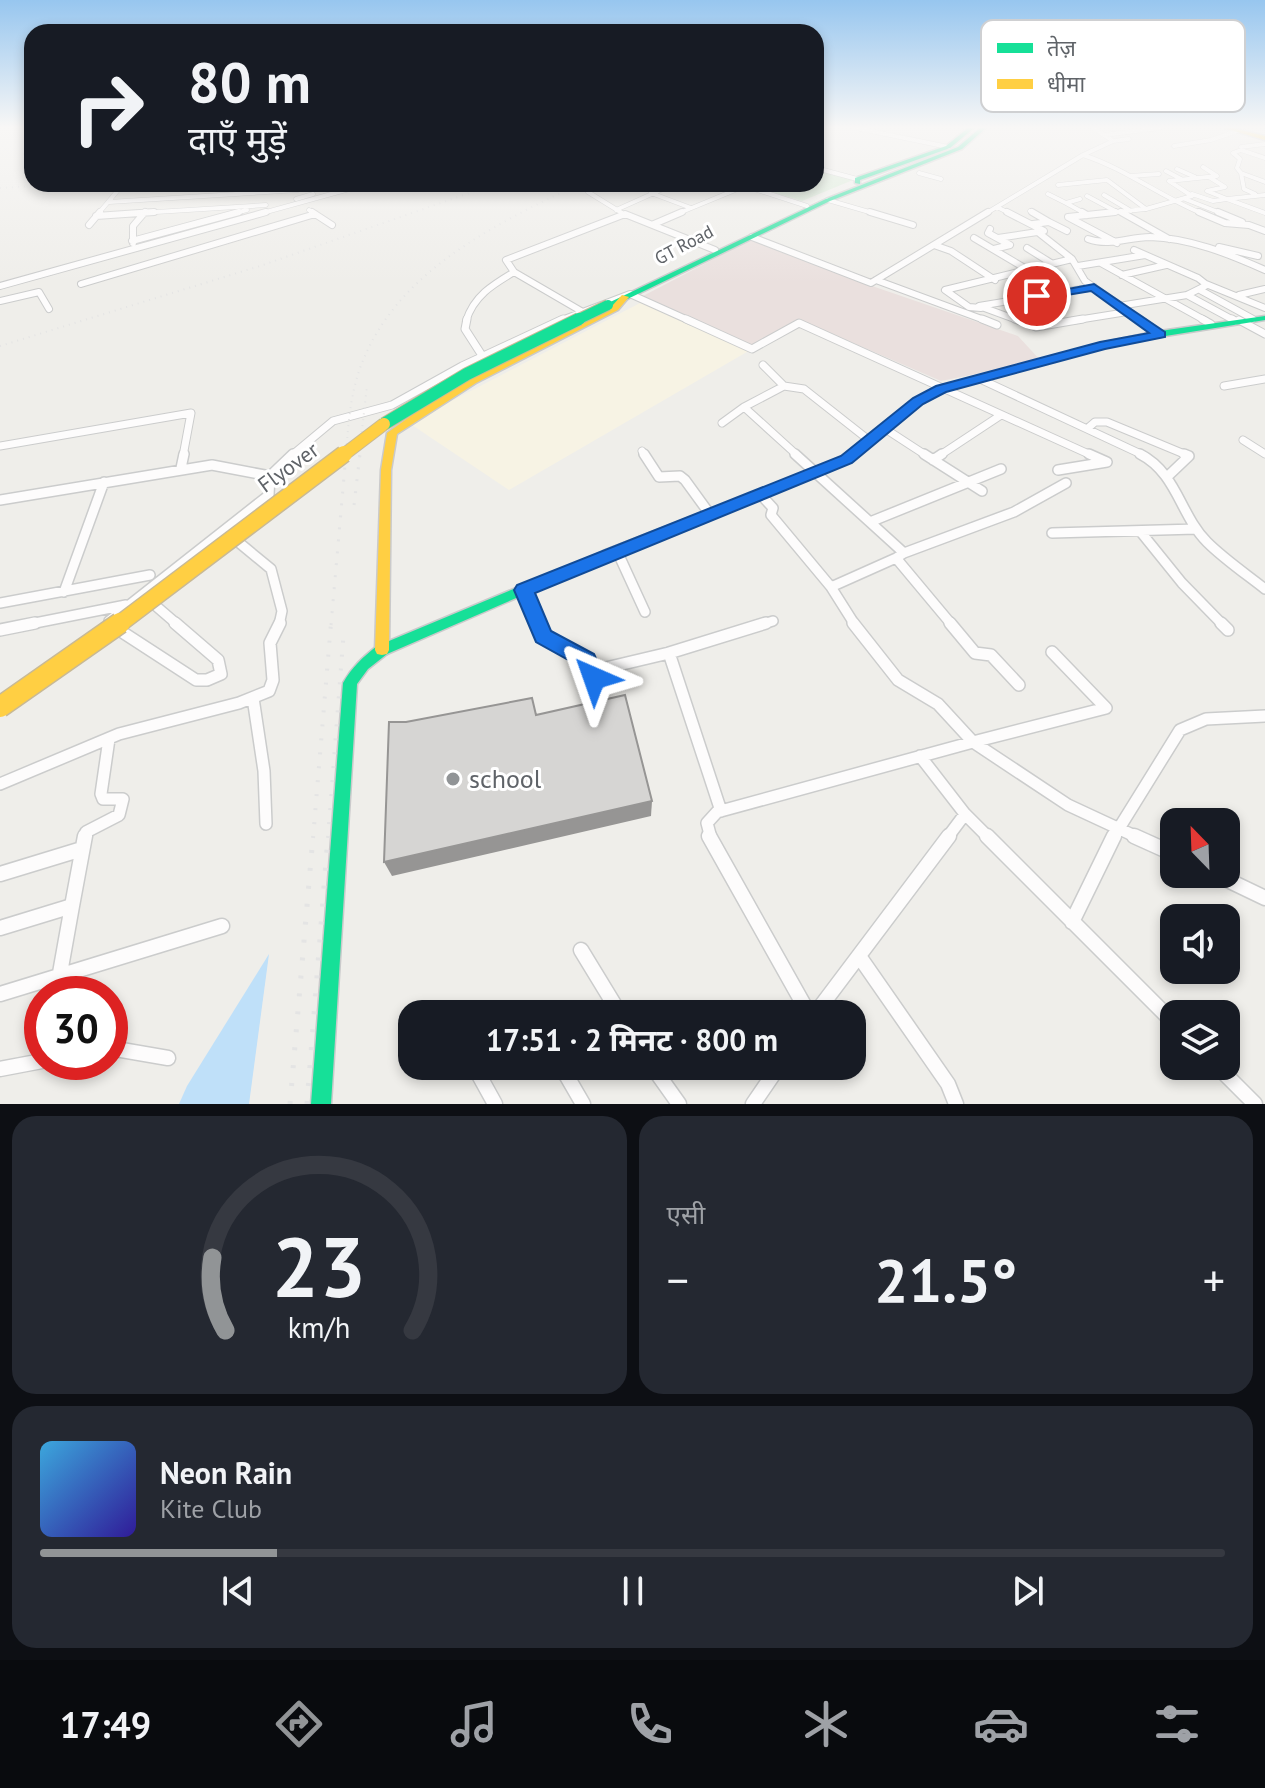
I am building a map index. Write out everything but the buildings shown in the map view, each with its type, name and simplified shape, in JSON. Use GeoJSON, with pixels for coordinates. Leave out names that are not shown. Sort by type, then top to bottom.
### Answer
{"type":"FeatureCollection","features":[{"type":"Feature","properties":{"kind":"main road","name":"GT Road"},"geometry":{"type":"LineString","coordinates":[[655,283],[715,250],[869,180]]}},
{"type":"Feature","properties":{"kind":"main road"},"geometry":{"type":"LineString","coordinates":[[863,182],[869,180]]}},
{"type":"Feature","properties":{"kind":"main road"},"geometry":{"type":"LineString","coordinates":[[863,182],[870,180]]}},
{"type":"Feature","properties":{"kind":"main road","name":"GT Road"},"geometry":{"type":"LineString","coordinates":[[655,283],[819,202]]}},
{"type":"Feature","properties":{"kind":"main road"},"geometry":{"type":"LineString","coordinates":[[382,650],[388,443],[392,433],[403,423],[466,385],[615,308],[627,296],[655,283]]}},
{"type":"Feature","properties":{"kind":"main road","name":"Flyover"},"geometry":{"type":"LineString","coordinates":[[0,707],[102,639],[247,524],[389,422],[476,369],[627,296]]}},
{"type":"Feature","properties":{"kind":"main road"},"geometry":{"type":"LineString","coordinates":[[321,1104],[350,683],[363,665],[382,650],[709,513],[847,460],[918,401],[941,389],[1104,345],[1251,317]]}},
{"type":"Feature","properties":{"kind":"street"},"geometry":{"type":"LineString","coordinates":[[855,180],[863,182]]}},
{"type":"Feature","properties":{"kind":"street"},"geometry":{"type":"LineString","coordinates":[[752,237],[871,283],[1042,180]]}},
{"type":"Feature","properties":{"kind":"street"},"geometry":{"type":"LineString","coordinates":[[1079,180],[1083,182]]}},
{"type":"Feature","properties":{"kind":"street"},"geometry":{"type":"LineString","coordinates":[[1058,185],[1107,180],[1146,209]]}},
{"type":"Feature","properties":{"kind":"street"},"geometry":{"type":"LineString","coordinates":[[1136,180],[1171,201],[1225,223],[1249,225]]}},
{"type":"Feature","properties":{"kind":"street"},"geometry":{"type":"LineString","coordinates":[[1178,180],[1169,181],[1210,200],[1263,195]]}},
{"type":"Feature","properties":{"kind":"street"},"geometry":{"type":"LineString","coordinates":[[1212,180],[1225,187],[1207,191],[1265,213]]}},
{"type":"Feature","properties":{"kind":"street"},"geometry":{"type":"LineString","coordinates":[[1242,180],[1244,189],[1263,195]]}},
{"type":"Feature","properties":{"kind":"street"},"geometry":{"type":"LineString","coordinates":[[89,225],[117,192]]}},
{"type":"Feature","properties":{"kind":"street"},"geometry":{"type":"LineString","coordinates":[[138,248],[132,241],[133,226],[158,192]]}},
{"type":"Feature","properties":{"kind":"street"},"geometry":{"type":"LineString","coordinates":[[177,229],[197,192]]}},
{"type":"Feature","properties":{"kind":"street"},"geometry":{"type":"LineString","coordinates":[[109,202],[251,192]]}},
{"type":"Feature","properties":{"kind":"street"},"geometry":{"type":"LineString","coordinates":[[298,192],[299,202],[332,225]]}},
{"type":"Feature","properties":{"kind":"street"},"geometry":{"type":"LineString","coordinates":[[0,286],[338,192]]}},
{"type":"Feature","properties":{"kind":"street"},"geometry":{"type":"LineString","coordinates":[[588,192],[595,198],[607,201],[616,210],[715,250]]}},
{"type":"Feature","properties":{"kind":"street"},"geometry":{"type":"LineString","coordinates":[[654,224],[726,192]]}},
{"type":"Feature","properties":{"kind":"street"},"geometry":{"type":"LineString","coordinates":[[774,192],[913,225]]}},
{"type":"Feature","properties":{"kind":"street"},"geometry":{"type":"LineString","coordinates":[[616,210],[651,193],[691,208]]}},
{"type":"Feature","properties":{"kind":"street"},"geometry":{"type":"LineString","coordinates":[[223,216],[232,194]]}},
{"type":"Feature","properties":{"kind":"street"},"geometry":{"type":"LineString","coordinates":[[1048,194],[1087,215]]}},
{"type":"Feature","properties":{"kind":"street"},"geometry":{"type":"LineString","coordinates":[[1033,224],[1146,209],[1192,194]]}},
{"type":"Feature","properties":{"kind":"street"},"geometry":{"type":"LineString","coordinates":[[1104,195],[1131,211]]}},
{"type":"Feature","properties":{"kind":"street"},"geometry":{"type":"LineString","coordinates":[[1087,196],[1172,240]]}},
{"type":"Feature","properties":{"kind":"street"},"geometry":{"type":"LineString","coordinates":[[1183,198],[1265,231]]}},
{"type":"Feature","properties":{"kind":"street"},"geometry":{"type":"LineString","coordinates":[[1068,204],[1080,199]]}},
{"type":"Feature","properties":{"kind":"street"},"geometry":{"type":"LineString","coordinates":[[96,216],[266,205],[132,241]]}},
{"type":"Feature","properties":{"kind":"street"},"geometry":{"type":"LineString","coordinates":[[997,207],[1044,231],[998,238]]}},
{"type":"Feature","properties":{"kind":"street"},"geometry":{"type":"LineString","coordinates":[[1030,211],[1067,231]]}},
{"type":"Feature","properties":{"kind":"street"},"geometry":{"type":"LineString","coordinates":[[81,284],[315,214]]}},
{"type":"Feature","properties":{"kind":"street"},"geometry":{"type":"LineString","coordinates":[[581,311],[514,272],[506,260],[625,214]]}},
{"type":"Feature","properties":{"kind":"street"},"geometry":{"type":"LineString","coordinates":[[1068,217],[1117,243]]}},
{"type":"Feature","properties":{"kind":"street"},"geometry":{"type":"LineString","coordinates":[[990,229],[987,231],[1010,245],[998,248]]}},
{"type":"Feature","properties":{"kind":"street"},"geometry":{"type":"LineString","coordinates":[[1039,233],[1072,259],[1078,266],[1080,276],[1160,334]]}},
{"type":"Feature","properties":{"kind":"street"},"geometry":{"type":"LineString","coordinates":[[1088,239],[1101,245],[1149,237],[1237,248],[1258,256]]}},
{"type":"Feature","properties":{"kind":"street"},"geometry":{"type":"LineString","coordinates":[[974,238],[1036,268]]}},
{"type":"Feature","properties":{"kind":"street"},"geometry":{"type":"LineString","coordinates":[[934,245],[951,251],[995,280]]}},
{"type":"Feature","properties":{"kind":"street"},"geometry":{"type":"LineString","coordinates":[[1208,245],[1265,270]]}},
{"type":"Feature","properties":{"kind":"street"},"geometry":{"type":"LineString","coordinates":[[998,248],[1028,270]]}},
{"type":"Feature","properties":{"kind":"street"},"geometry":{"type":"LineString","coordinates":[[1027,248],[1051,263]]}},
{"type":"Feature","properties":{"kind":"street"},"geometry":{"type":"LineString","coordinates":[[1134,250],[1206,284],[1239,295],[1265,289]]}},
{"type":"Feature","properties":{"kind":"street"},"geometry":{"type":"LineString","coordinates":[[1078,266],[1145,255]]}},
{"type":"Feature","properties":{"kind":"street"},"geometry":{"type":"LineString","coordinates":[[1072,259],[945,290],[969,307],[981,308],[1036,327],[1127,312]]}},
{"type":"Feature","properties":{"kind":"street"},"geometry":{"type":"LineString","coordinates":[[1101,263],[1211,324]]}},
{"type":"Feature","properties":{"kind":"street"},"geometry":{"type":"LineString","coordinates":[[1122,275],[1167,264]]}},
{"type":"Feature","properties":{"kind":"street"},"geometry":{"type":"LineString","coordinates":[[483,357],[465,329],[467,310],[484,291],[514,272]]}},
{"type":"Feature","properties":{"kind":"street"},"geometry":{"type":"LineString","coordinates":[[876,280],[997,325]]}},
{"type":"Feature","properties":{"kind":"street"},"geometry":{"type":"LineString","coordinates":[[1119,306],[1187,295],[1206,284]]}},
{"type":"Feature","properties":{"kind":"street"},"geometry":{"type":"LineString","coordinates":[[981,308],[981,305],[1094,287]]}},
{"type":"Feature","properties":{"kind":"street"},"geometry":{"type":"LineString","coordinates":[[1200,290],[1251,317]]}},
{"type":"Feature","properties":{"kind":"street"},"geometry":{"type":"LineString","coordinates":[[0,301],[39,292],[49,309]]}},
{"type":"Feature","properties":{"kind":"street"},"geometry":{"type":"LineString","coordinates":[[1187,295],[1251,317]]}},
{"type":"Feature","properties":{"kind":"street"},"geometry":{"type":"LineString","coordinates":[[1239,295],[1265,334]]}},
{"type":"Feature","properties":{"kind":"street"},"geometry":{"type":"LineString","coordinates":[[0,694],[107,623],[269,495],[270,476],[309,438],[333,421],[392,405],[483,357],[612,297],[627,296],[752,349],[799,323],[1107,462],[1058,470]]}},
{"type":"Feature","properties":{"kind":"street"},"geometry":{"type":"LineString","coordinates":[[763,365],[784,386]]}},
{"type":"Feature","properties":{"kind":"street"},"geometry":{"type":"LineString","coordinates":[[980,379],[1032,406],[1088,428],[1145,456],[1168,476],[1196,529],[1218,552],[1265,589]]}},
{"type":"Feature","properties":{"kind":"street"},"geometry":{"type":"LineString","coordinates":[[1224,386],[1265,379]]}},
{"type":"Feature","properties":{"kind":"street"},"geometry":{"type":"LineString","coordinates":[[722,423],[744,407],[784,386],[799,386],[870,441]]}},
{"type":"Feature","properties":{"kind":"street"},"geometry":{"type":"LineString","coordinates":[[410,395],[430,406]]}},
{"type":"Feature","properties":{"kind":"street"},"geometry":{"type":"LineString","coordinates":[[744,407],[870,522],[973,651],[991,655],[1019,685]]}},
{"type":"Feature","properties":{"kind":"street"},"geometry":{"type":"LineString","coordinates":[[0,446],[191,413],[181,468]]}},
{"type":"Feature","properties":{"kind":"street"},"geometry":{"type":"LineString","coordinates":[[933,460],[1001,415]]}},
{"type":"Feature","properties":{"kind":"street"},"geometry":{"type":"LineString","coordinates":[[1088,428],[1095,422],[1107,422],[1189,456],[1168,476]]}},
{"type":"Feature","properties":{"kind":"street"},"geometry":{"type":"LineString","coordinates":[[884,428],[982,491]]}},
{"type":"Feature","properties":{"kind":"street"},"geometry":{"type":"LineString","coordinates":[[1243,440],[1265,454]]}},
{"type":"Feature","properties":{"kind":"street"},"geometry":{"type":"LineString","coordinates":[[642,451],[659,477],[680,476],[685,480],[709,513]]}},
{"type":"Feature","properties":{"kind":"street"},"geometry":{"type":"LineString","coordinates":[[0,500],[212,465],[270,476]]}},
{"type":"Feature","properties":{"kind":"street"},"geometry":{"type":"LineString","coordinates":[[870,522],[1001,469]]}},
{"type":"Feature","properties":{"kind":"street"},"geometry":{"type":"LineString","coordinates":[[64,592],[104,482]]}},
{"type":"Feature","properties":{"kind":"street"},"geometry":{"type":"LineString","coordinates":[[831,587],[900,556],[1014,512],[1066,483]]}},
{"type":"Feature","properties":{"kind":"street"},"geometry":{"type":"LineString","coordinates":[[761,495],[773,508],[771,515],[831,587],[850,619],[898,680],[938,704],[973,742],[1068,805],[1160,847]]}},
{"type":"Feature","properties":{"kind":"street"},"geometry":{"type":"LineString","coordinates":[[1052,533],[1196,529]]}},
{"type":"Feature","properties":{"kind":"street"},"geometry":{"type":"LineString","coordinates":[[0,784],[109,739],[160,721],[253,698],[264,694],[272,686],[270,643],[280,624],[282,611],[271,569],[223,530]]}},
{"type":"Feature","properties":{"kind":"street"},"geometry":{"type":"LineString","coordinates":[[1140,531],[1201,604],[1228,630]]}},
{"type":"Feature","properties":{"kind":"street"},"geometry":{"type":"LineString","coordinates":[[617,551],[645,612]]}},
{"type":"Feature","properties":{"kind":"street"},"geometry":{"type":"LineString","coordinates":[[0,603],[150,575]]}},
{"type":"Feature","properties":{"kind":"street"},"geometry":{"type":"LineString","coordinates":[[524,590],[544,636],[587,660],[593,671],[598,710]]}},
{"type":"Feature","properties":{"kind":"street"},"geometry":{"type":"LineString","coordinates":[[107,623],[196,680],[204,681],[220,675],[222,671],[218,660],[143,594]]}},
{"type":"Feature","properties":{"kind":"street"},"geometry":{"type":"LineString","coordinates":[[0,630],[131,604]]}},
{"type":"Feature","properties":{"kind":"street"},"geometry":{"type":"LineString","coordinates":[[593,671],[669,653],[773,621]]}},
{"type":"Feature","properties":{"kind":"street"},"geometry":{"type":"LineString","coordinates":[[804,1000],[708,833],[709,818],[721,811],[1106,708],[1052,652]]}},
{"type":"Feature","properties":{"kind":"street"},"geometry":{"type":"LineString","coordinates":[[669,653],[721,811]]}},
{"type":"Feature","properties":{"kind":"street"},"geometry":{"type":"LineString","coordinates":[[253,698],[264,771],[266,824]]}},
{"type":"Feature","properties":{"kind":"street"},"geometry":{"type":"LineString","coordinates":[[1072,922],[1118,827],[1180,730],[1206,719],[1265,716]]}},
{"type":"Feature","properties":{"kind":"street"},"geometry":{"type":"LineString","coordinates":[[60,973],[86,832],[119,815],[123,799],[103,799],[101,794],[109,739]]}},
{"type":"Feature","properties":{"kind":"street"},"geometry":{"type":"LineString","coordinates":[[920,756],[965,814],[1160,1009]]}},
{"type":"Feature","properties":{"kind":"street"},"geometry":{"type":"LineString","coordinates":[[823,1000],[965,814]]}},
{"type":"Feature","properties":{"kind":"street"},"geometry":{"type":"LineString","coordinates":[[0,874],[82,849]]}},
{"type":"Feature","properties":{"kind":"street"},"geometry":{"type":"LineString","coordinates":[[1240,886],[1265,898]]}},
{"type":"Feature","properties":{"kind":"street"},"geometry":{"type":"LineString","coordinates":[[0,928],[72,906]]}},
{"type":"Feature","properties":{"kind":"street"},"geometry":{"type":"LineString","coordinates":[[0,994],[60,973],[222,926]]}},
{"type":"Feature","properties":{"kind":"street"},"geometry":{"type":"LineString","coordinates":[[581,950],[611,1000]]}},
{"type":"Feature","properties":{"kind":"street"},"geometry":{"type":"LineString","coordinates":[[859,956],[948,1084],[956,1104]]}},
{"type":"Feature","properties":{"kind":"street"},"geometry":{"type":"LineString","coordinates":[[128,1051],[168,1058]]}},
{"type":"Feature","properties":{"kind":"street"},"geometry":{"type":"LineString","coordinates":[[0,1069],[24,1064]]}},
{"type":"Feature","properties":{"kind":"street"},"geometry":{"type":"LineString","coordinates":[[482,1080],[495,1104]]}},
{"type":"Feature","properties":{"kind":"street"},"geometry":{"type":"LineString","coordinates":[[569,1080],[583,1104]]}},
{"type":"Feature","properties":{"kind":"street"},"geometry":{"type":"LineString","coordinates":[[662,1080],[679,1104]]}},
{"type":"Feature","properties":{"kind":"street"},"geometry":{"type":"LineString","coordinates":[[753,1104],[769,1080]]}},
{"type":"Feature","properties":{"kind":"street"},"geometry":{"type":"LineString","coordinates":[[1231,1080],[1255,1104]]}},
{"type":"Feature","properties":{"kind":"shaded area"},"geometry":{"type":"Polygon","coordinates":[[[752,239],[875,287],[1018,336],[1041,361],[941,381],[798,319],[752,345],[643,296],[752,239]]]}},
{"type":"Feature","properties":{"kind":"shaded area"},"geometry":{"type":"Polygon","coordinates":[[[642,302],[752,349],[509,490],[409,423],[642,302]]]}},
{"type":"Feature","properties":{"kind":"green space"},"geometry":{"type":"Polygon","coordinates":[[[824,180],[853,180],[824,192],[824,180]]]}},
{"type":"Feature","properties":{"kind":"green space"},"geometry":{"type":"Polygon","coordinates":[[[772,192],[824,192],[802,201],[772,192]]]}},
{"type":"Feature","properties":{"kind":"water"},"geometry":{"type":"Polygon","coordinates":[[[269,954],[249,1104],[179,1104],[187,1086],[269,954]]]}},
{"type":"Feature","properties":{"kind":"railway"},"geometry":{"type":"LineString","coordinates":[[0,188],[24,187]]}},
{"type":"Feature","properties":{"kind":"railway"},"geometry":{"type":"LineString","coordinates":[[0,346],[260,266],[472,192]]}},
{"type":"Feature","properties":{"kind":"railway"},"geometry":{"type":"LineString","coordinates":[[346,456],[351,402],[359,371],[375,337],[395,306],[449,256],[513,217],[563,192]]}},
{"type":"Feature","properties":{"kind":"railway"},"geometry":{"type":"LineString","coordinates":[[359,456],[367,386]]}},
{"type":"Feature","properties":{"kind":"railway"},"geometry":{"type":"LineString","coordinates":[[331,625],[346,454]]}},
{"type":"Feature","properties":{"kind":"railway"},"geometry":{"type":"LineString","coordinates":[[354,505],[360,454]]}},
{"type":"Feature","properties":{"kind":"railway"},"geometry":{"type":"LineString","coordinates":[[313,838],[331,623]]}},
{"type":"Feature","properties":{"kind":"railway"},"geometry":{"type":"LineString","coordinates":[[328,838],[344,629]]}},
{"type":"Feature","properties":{"kind":"railway"},"geometry":{"type":"LineString","coordinates":[[290,1104],[313,836]]}},
{"type":"Feature","properties":{"kind":"railway"},"geometry":{"type":"LineString","coordinates":[[307,1104],[328,836]]}},
{"type":"Feature","properties":{"kind":"traffic: fast"},"geometry":{"type":"LineString","coordinates":[[608,305],[828,200],[880,180]]}},
{"type":"Feature","properties":{"kind":"traffic: fast"},"geometry":{"type":"LineString","coordinates":[[384,424],[467,374],[608,305]]}},
{"type":"Feature","properties":{"kind":"traffic: fast"},"geometry":{"type":"LineString","coordinates":[[1153,335],[1265,318]]}},
{"type":"Feature","properties":{"kind":"traffic: fast"},"geometry":{"type":"LineString","coordinates":[[321,1104],[350,683],[363,665],[382,650],[607,554]]}},
{"type":"Feature","properties":{"kind":"traffic: slow"},"geometry":{"type":"LineString","coordinates":[[382,650],[386,470],[392,433],[473,381],[615,308],[625,297]]}},
{"type":"Feature","properties":{"kind":"traffic: slow"},"geometry":{"type":"LineString","coordinates":[[607,554],[847,460],[918,401],[941,389],[1104,345],[1153,335]]}},
{"type":"Feature","properties":{"kind":"traffic: slow"},"geometry":{"type":"LineString","coordinates":[[0,707],[99,639],[384,424]]}},
{"type":"Feature","properties":{"kind":"place","name":"school"},"geometry":{"type":"Point","coordinates":[453,779]}},
{"type":"Feature","properties":{"kind":"route"},"geometry":{"type":"LineString","coordinates":[[594,678],[587,660],[544,636],[524,590],[847,460],[918,401],[941,389],[1104,345],[1160,334],[1094,287],[1037,296]]}}]}
